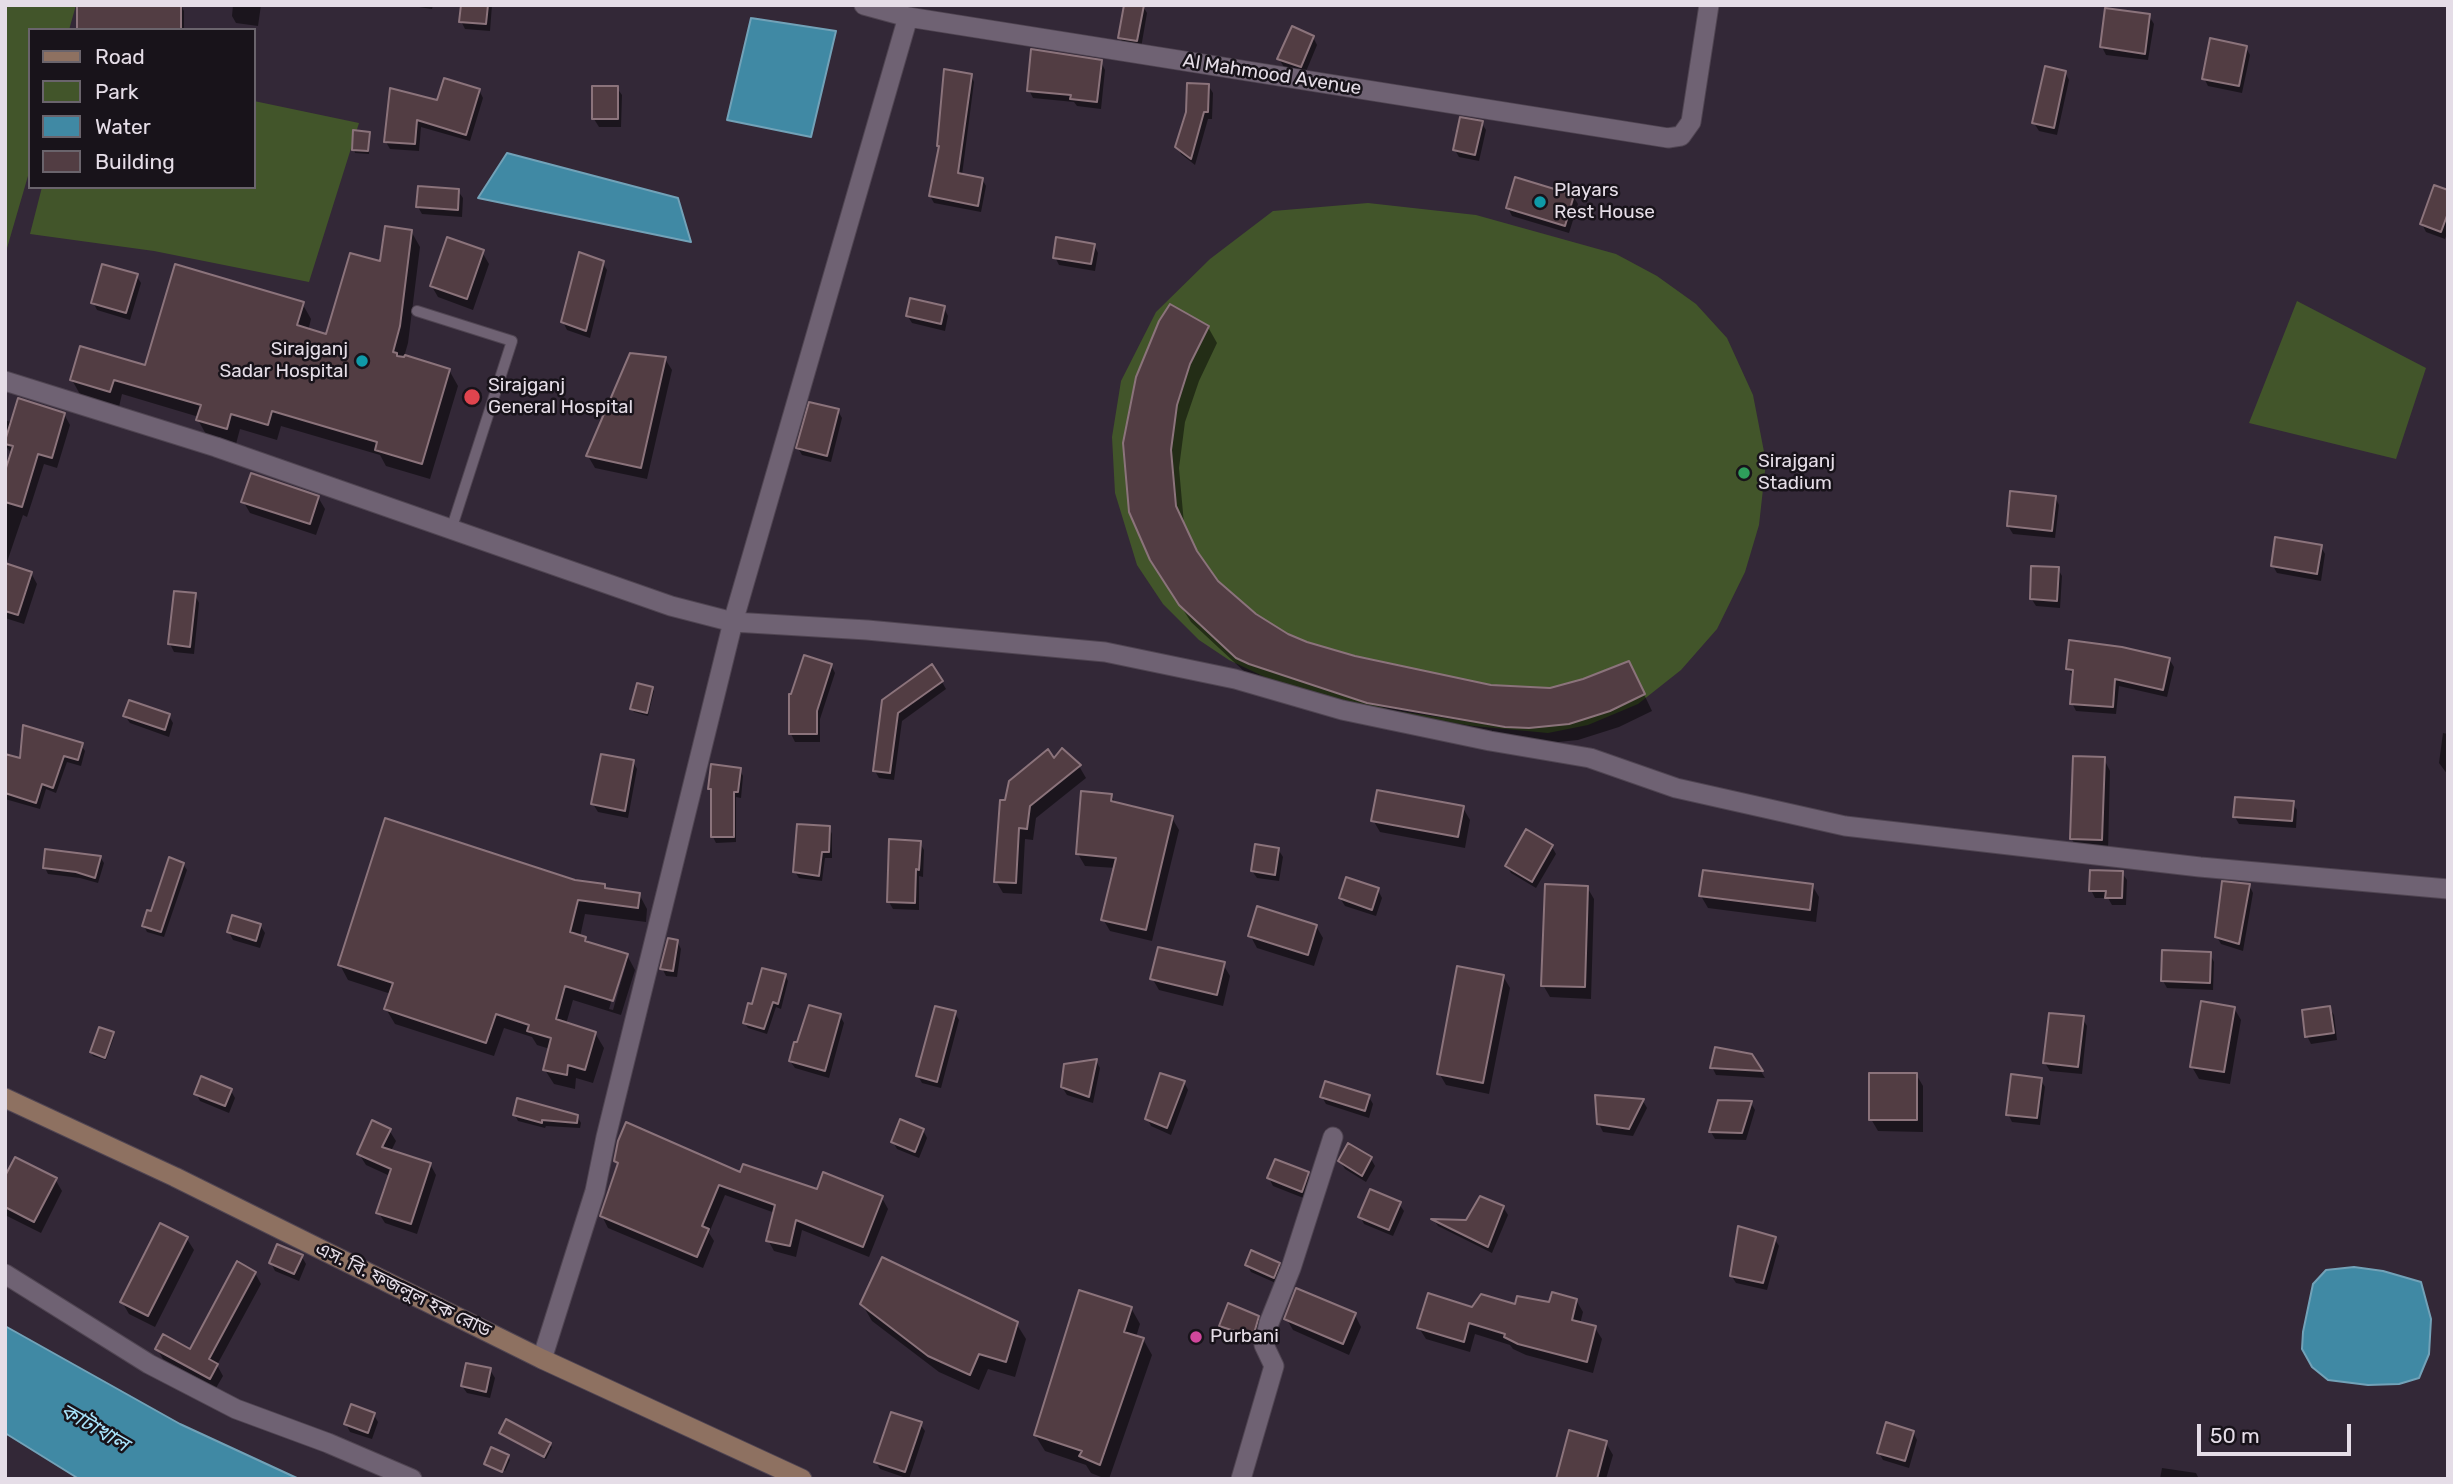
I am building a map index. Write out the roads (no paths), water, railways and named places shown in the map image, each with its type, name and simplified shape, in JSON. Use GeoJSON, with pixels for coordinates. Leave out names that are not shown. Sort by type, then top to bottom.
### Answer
{"type":"FeatureCollection","features":[{"type":"Feature","properties":{"kind":"main road","name":"এস. বি. ফজলুল হক রোড"},"geometry":{"type":"LineString","coordinates":[[5,1098],[175,1177],[542,1359],[802,1479]]}},
{"type":"Feature","properties":{"kind":"street","name":"Al Mahmood Avenue"},"geometry":{"type":"LineString","coordinates":[[864,5],[908,17],[1668,138],[1681,136],[1691,122],[1709,5]]}},
{"type":"Feature","properties":{"kind":"street"},"geometry":{"type":"LineString","coordinates":[[542,1359],[595,1191],[733,622],[908,17]]}},
{"type":"Feature","properties":{"kind":"street"},"geometry":{"type":"LineString","coordinates":[[5,381],[216,447],[671,606],[733,622],[867,630],[1105,652],[1235,679],[1342,710],[1490,741],[1590,758],[1676,788],[1845,827],[2200,867],[2448,890]]}},
{"type":"Feature","properties":{"kind":"street"},"geometry":{"type":"LineString","coordinates":[[1241,1479],[1274,1366],[1264,1345],[1269,1323],[1291,1268],[1333,1137]]}},
{"type":"Feature","properties":{"kind":"street"},"geometry":{"type":"LineString","coordinates":[[5,1274],[149,1364],[236,1409],[328,1443],[412,1479]]}},
{"type":"Feature","properties":{"kind":"lane"},"geometry":{"type":"LineString","coordinates":[[417,312],[512,341],[451,530]]}},
{"type":"Feature","properties":{"kind":"water"},"geometry":{"type":"Polygon","coordinates":[[[751,18],[836,31],[811,137],[727,120],[751,18]]]}},
{"type":"Feature","properties":{"kind":"water"},"geometry":{"type":"Polygon","coordinates":[[[507,153],[678,198],[691,242],[478,198],[507,153]]]}},
{"type":"Feature","properties":{"kind":"water"},"geometry":{"type":"Polygon","coordinates":[[[2354,1267],[2383,1271],[2421,1282],[2431,1319],[2429,1354],[2419,1378],[2399,1384],[2368,1385],[2328,1380],[2312,1367],[2302,1349],[2313,1284],[2326,1270],[2354,1267]]]}},
{"type":"Feature","properties":{"kind":"water","name":"কাটাখাল"},"geometry":{"type":"Polygon","coordinates":[[[5,1326],[180,1424],[299,1479],[79,1479],[5,1433],[5,1326]]]}},
{"type":"Feature","properties":{"kind":"place","name":"Playars Rest House"},"geometry":{"type":"Point","coordinates":[1540,202]}},
{"type":"Feature","properties":{"kind":"place","name":"Sirajganj Sadar Hospital"},"geometry":{"type":"Point","coordinates":[362,361]}},
{"type":"Feature","properties":{"kind":"place","name":"Sirajganj General Hospital"},"geometry":{"type":"Point","coordinates":[472,397]}},
{"type":"Feature","properties":{"kind":"place","name":"Sirajganj Stadium"},"geometry":{"type":"Point","coordinates":[1744,473]}},
{"type":"Feature","properties":{"kind":"place","name":"Purbani"},"geometry":{"type":"Point","coordinates":[1196,1337]}}]}
